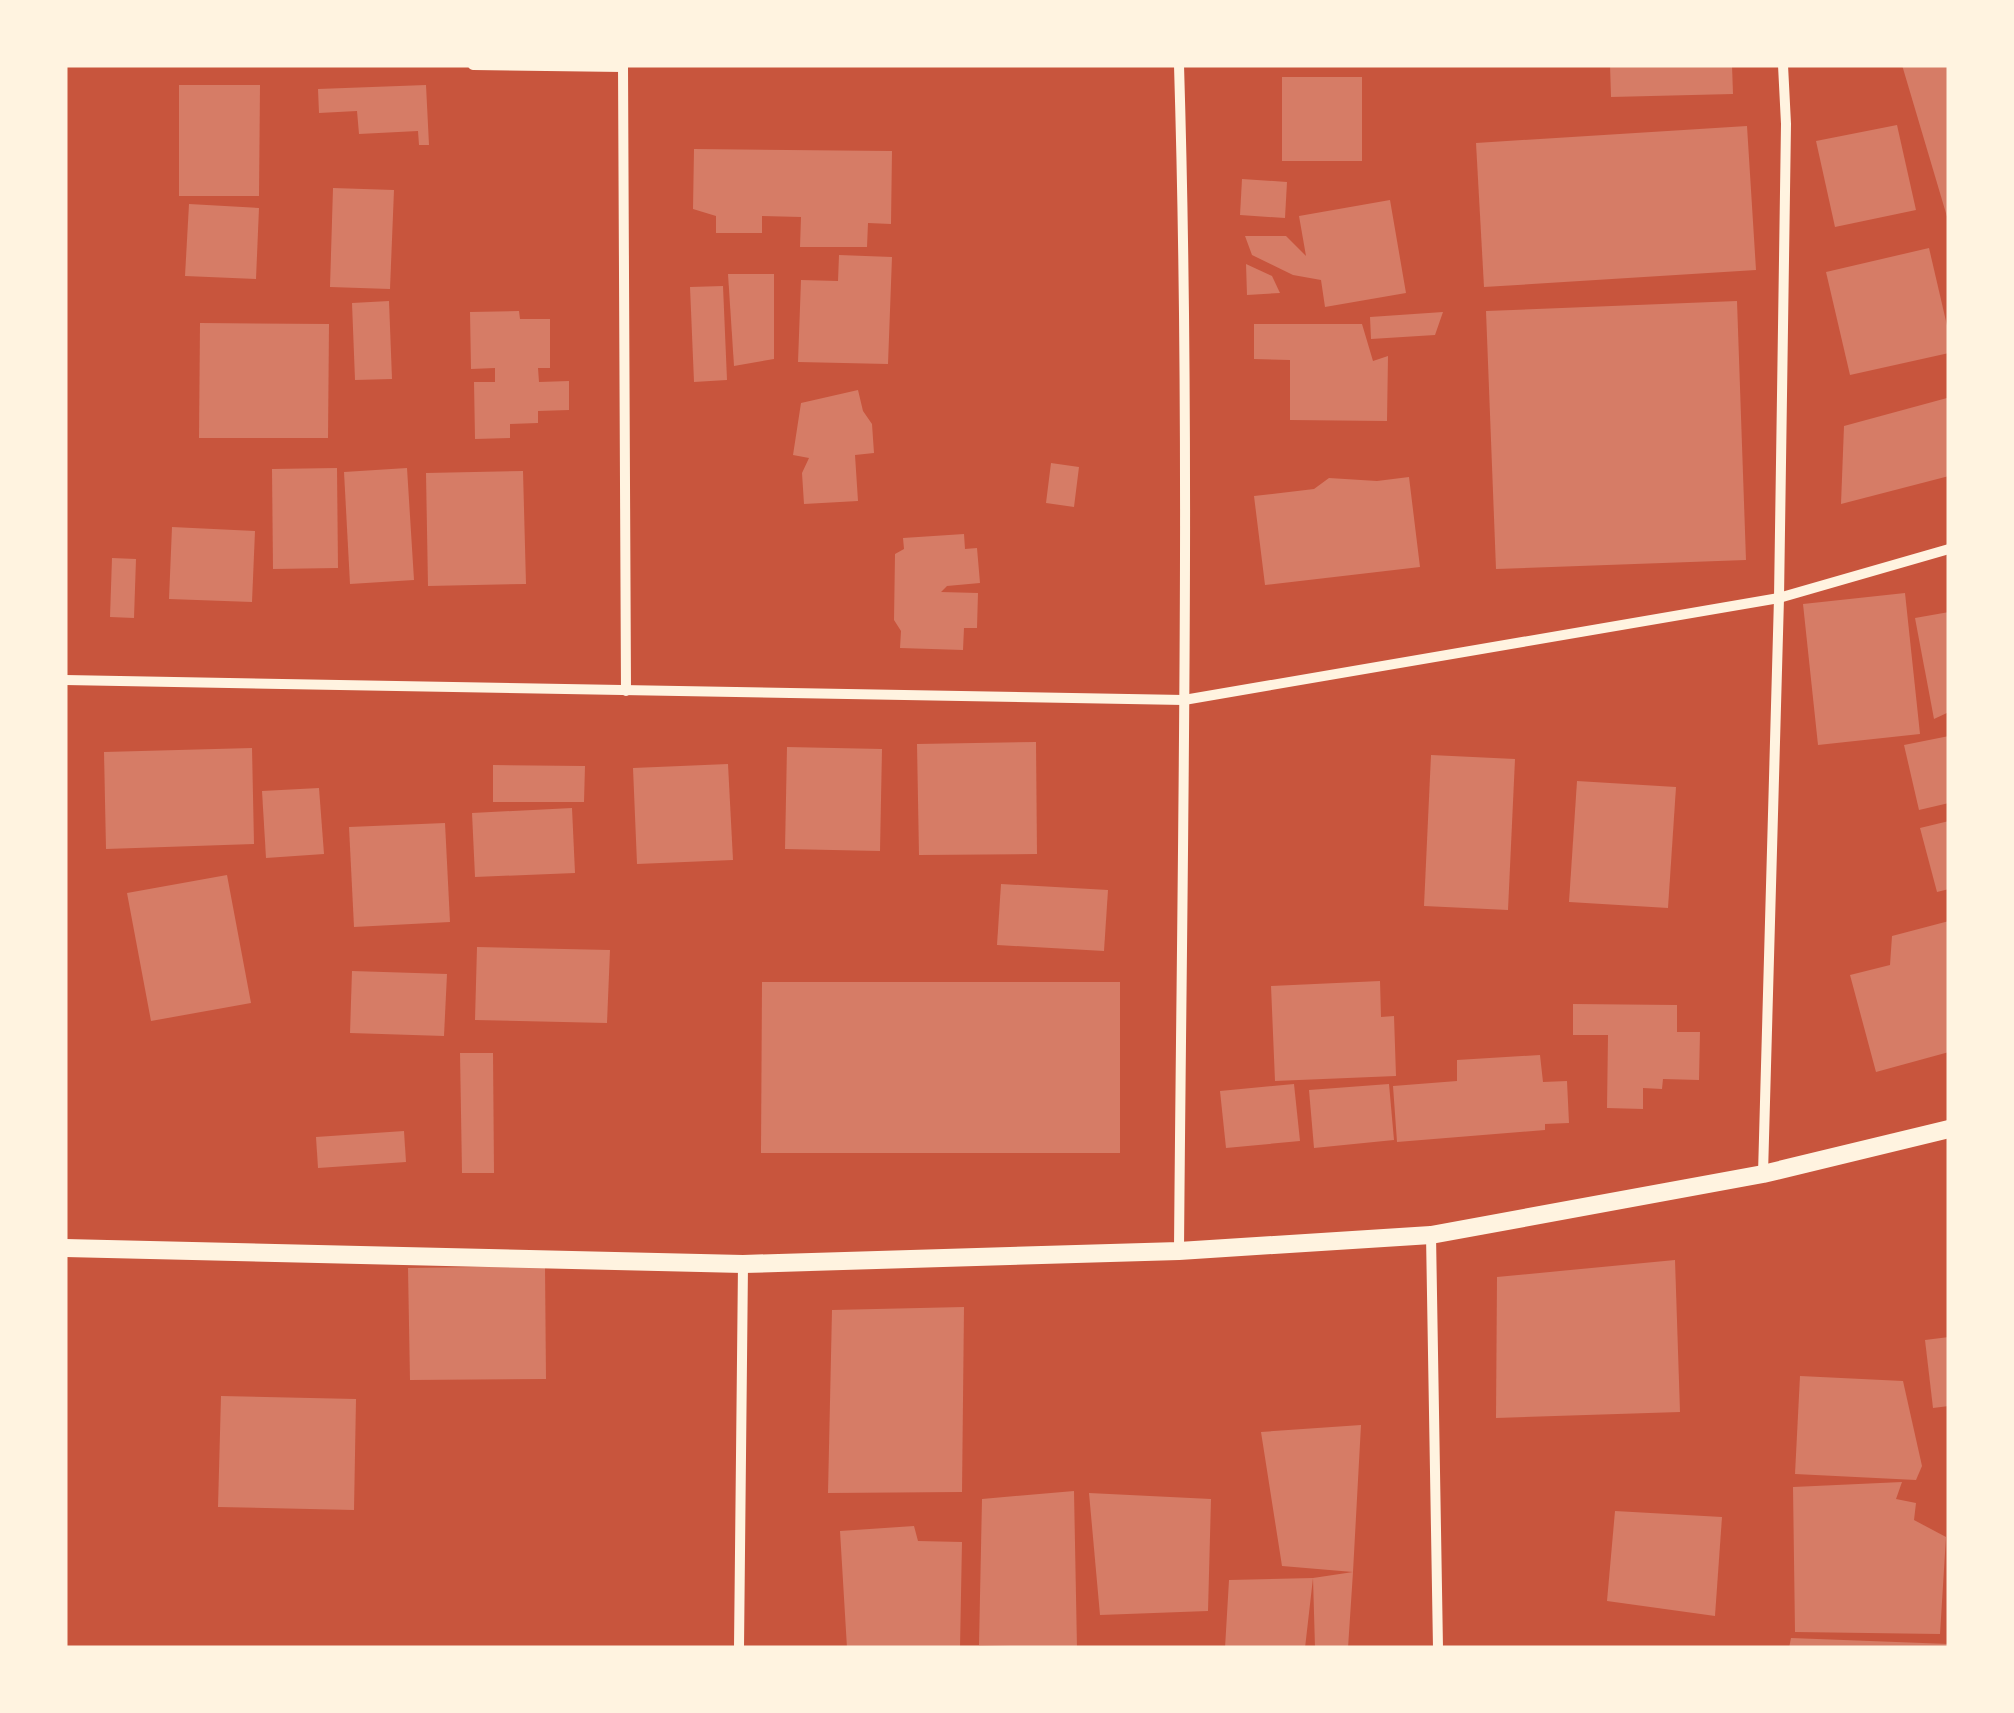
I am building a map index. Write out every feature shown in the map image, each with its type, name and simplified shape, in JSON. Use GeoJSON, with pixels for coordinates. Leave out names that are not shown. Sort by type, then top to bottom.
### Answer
{"type":"FeatureCollection","features":[{"type":"Feature","properties":{"kind":"street"},"geometry":{"type":"LineString","coordinates":[[474,65],[623,66],[626,691]]}},
{"type":"Feature","properties":{"kind":"street"},"geometry":{"type":"LineString","coordinates":[[1178,65],[1184,700],[1179,1252]]}},
{"type":"Feature","properties":{"kind":"street"},"geometry":{"type":"LineString","coordinates":[[1763,1174],[1779,598],[1787,66]]}},
{"type":"Feature","properties":{"kind":"street"},"geometry":{"type":"LineString","coordinates":[[65,680],[1184,700],[1779,598],[1949,549]]}},
{"type":"Feature","properties":{"kind":"street"},"geometry":{"type":"LineString","coordinates":[[65,1248],[743,1264],[1179,1252],[1431,1235],[1763,1174],[1949,1128]]}},
{"type":"Feature","properties":{"kind":"street"},"geometry":{"type":"LineString","coordinates":[[1431,1235],[1438,1648]]}},
{"type":"Feature","properties":{"kind":"street"},"geometry":{"type":"LineString","coordinates":[[739,1648],[743,1264]]}},
{"type":"Feature","properties":{"kind":"building"},"geometry":{"type":"Polygon","coordinates":[[[1610,65],[1732,65],[1733,94],[1611,97],[1610,65]]]}},
{"type":"Feature","properties":{"kind":"building"},"geometry":{"type":"Polygon","coordinates":[[[1902,65],[1949,65],[1949,220],[1948,220],[1902,65]]]}},
{"type":"Feature","properties":{"kind":"building"},"geometry":{"type":"Polygon","coordinates":[[[1282,77],[1362,77],[1362,161],[1282,161],[1282,77]]]}},
{"type":"Feature","properties":{"kind":"building"},"geometry":{"type":"Polygon","coordinates":[[[179,85],[260,85],[259,196],[179,196],[179,85]]]}},
{"type":"Feature","properties":{"kind":"building"},"geometry":{"type":"Polygon","coordinates":[[[426,85],[429,145],[419,145],[418,131],[359,134],[357,111],[319,113],[318,89],[426,85]]]}},
{"type":"Feature","properties":{"kind":"building"},"geometry":{"type":"Polygon","coordinates":[[[1897,125],[1916,210],[1835,227],[1816,141],[1897,125]]]}},
{"type":"Feature","properties":{"kind":"building"},"geometry":{"type":"Polygon","coordinates":[[[1747,126],[1756,270],[1484,287],[1476,143],[1747,126]]]}},
{"type":"Feature","properties":{"kind":"building"},"geometry":{"type":"Polygon","coordinates":[[[694,149],[892,151],[891,224],[868,223],[867,247],[800,247],[801,217],[762,216],[762,233],[716,233],[716,216],[693,209],[694,149]]]}},
{"type":"Feature","properties":{"kind":"building"},"geometry":{"type":"Polygon","coordinates":[[[1242,179],[1287,182],[1285,218],[1240,215],[1242,179]]]}},
{"type":"Feature","properties":{"kind":"building"},"geometry":{"type":"Polygon","coordinates":[[[333,188],[394,190],[390,289],[330,287],[333,188]]]}},
{"type":"Feature","properties":{"kind":"building"},"geometry":{"type":"Polygon","coordinates":[[[1390,200],[1406,293],[1325,307],[1321,280],[1293,275],[1252,255],[1245,236],[1286,236],[1306,256],[1299,216],[1390,200]]]}},
{"type":"Feature","properties":{"kind":"building"},"geometry":{"type":"Polygon","coordinates":[[[189,204],[259,208],[256,279],[185,276],[189,204]]]}},
{"type":"Feature","properties":{"kind":"building"},"geometry":{"type":"Polygon","coordinates":[[[1929,248],[1949,334],[1949,353],[1850,375],[1826,272],[1929,248]]]}},
{"type":"Feature","properties":{"kind":"building"},"geometry":{"type":"Polygon","coordinates":[[[839,255],[892,257],[888,364],[798,362],[801,280],[838,281],[839,255]]]}},
{"type":"Feature","properties":{"kind":"building"},"geometry":{"type":"Polygon","coordinates":[[[1246,264],[1272,276],[1280,293],[1247,295],[1246,264]]]}},
{"type":"Feature","properties":{"kind":"building"},"geometry":{"type":"Polygon","coordinates":[[[728,274],[774,274],[774,359],[734,366],[728,274]]]}},
{"type":"Feature","properties":{"kind":"building"},"geometry":{"type":"Polygon","coordinates":[[[723,286],[727,380],[694,382],[690,287],[723,286]]]}},
{"type":"Feature","properties":{"kind":"building"},"geometry":{"type":"Polygon","coordinates":[[[389,301],[392,379],[355,380],[352,303],[389,301]]]}},
{"type":"Feature","properties":{"kind":"building"},"geometry":{"type":"Polygon","coordinates":[[[1737,301],[1746,560],[1496,569],[1486,311],[1737,301]]]}},
{"type":"Feature","properties":{"kind":"building"},"geometry":{"type":"Polygon","coordinates":[[[519,311],[520,319],[550,319],[550,368],[538,368],[539,382],[569,381],[569,410],[538,411],[538,423],[510,424],[510,438],[475,439],[474,382],[495,382],[495,368],[471,369],[470,312],[519,311]]]}},
{"type":"Feature","properties":{"kind":"building"},"geometry":{"type":"Polygon","coordinates":[[[1443,312],[1435,335],[1371,339],[1370,317],[1443,312]]]}},
{"type":"Feature","properties":{"kind":"building"},"geometry":{"type":"Polygon","coordinates":[[[200,323],[329,324],[328,438],[199,438],[200,323]]]}},
{"type":"Feature","properties":{"kind":"building"},"geometry":{"type":"Polygon","coordinates":[[[1254,324],[1362,324],[1373,361],[1388,356],[1387,421],[1290,420],[1290,360],[1254,359],[1254,324]]]}},
{"type":"Feature","properties":{"kind":"building"},"geometry":{"type":"Polygon","coordinates":[[[858,390],[863,411],[872,424],[874,453],[855,455],[858,501],[804,504],[802,473],[809,458],[793,455],[801,403],[858,390]]]}},
{"type":"Feature","properties":{"kind":"building"},"geometry":{"type":"Polygon","coordinates":[[[1947,398],[1949,476],[1841,504],[1844,426],[1947,398]]]}},
{"type":"Feature","properties":{"kind":"building"},"geometry":{"type":"Polygon","coordinates":[[[1051,463],[1079,467],[1074,507],[1046,503],[1051,463]]]}},
{"type":"Feature","properties":{"kind":"building"},"geometry":{"type":"Polygon","coordinates":[[[337,468],[338,568],[273,569],[272,469],[337,468]]]}},
{"type":"Feature","properties":{"kind":"building"},"geometry":{"type":"Polygon","coordinates":[[[407,468],[414,580],[350,584],[344,472],[407,468]]]}},
{"type":"Feature","properties":{"kind":"building"},"geometry":{"type":"Polygon","coordinates":[[[523,471],[526,584],[428,586],[426,473],[523,471]]]}},
{"type":"Feature","properties":{"kind":"building"},"geometry":{"type":"Polygon","coordinates":[[[1409,477],[1420,567],[1265,585],[1254,496],[1314,489],[1329,478],[1377,481],[1409,477]]]}},
{"type":"Feature","properties":{"kind":"building"},"geometry":{"type":"Polygon","coordinates":[[[172,527],[255,531],[252,602],[169,599],[172,527]]]}},
{"type":"Feature","properties":{"kind":"building"},"geometry":{"type":"Polygon","coordinates":[[[964,534],[965,549],[977,548],[980,583],[947,586],[941,592],[978,593],[977,628],[964,628],[963,650],[900,648],[901,631],[894,620],[895,554],[904,549],[903,538],[964,534]]]}},
{"type":"Feature","properties":{"kind":"building"},"geometry":{"type":"Polygon","coordinates":[[[112,558],[136,559],[134,618],[110,617],[112,558]]]}},
{"type":"Feature","properties":{"kind":"building"},"geometry":{"type":"Polygon","coordinates":[[[1905,593],[1920,734],[1818,745],[1803,604],[1905,593]]]}},
{"type":"Feature","properties":{"kind":"building"},"geometry":{"type":"Polygon","coordinates":[[[1949,612],[1949,712],[1934,719],[1915,618],[1949,612]]]}},
{"type":"Feature","properties":{"kind":"building"},"geometry":{"type":"Polygon","coordinates":[[[1949,736],[1949,803],[1919,810],[1904,745],[1949,736]]]}},
{"type":"Feature","properties":{"kind":"building"},"geometry":{"type":"Polygon","coordinates":[[[1036,742],[1037,854],[919,855],[917,744],[1036,742]]]}},
{"type":"Feature","properties":{"kind":"building"},"geometry":{"type":"Polygon","coordinates":[[[787,747],[882,749],[880,851],[785,849],[787,747]]]}},
{"type":"Feature","properties":{"kind":"building"},"geometry":{"type":"Polygon","coordinates":[[[252,748],[254,844],[106,849],[104,752],[252,748]]]}},
{"type":"Feature","properties":{"kind":"building"},"geometry":{"type":"Polygon","coordinates":[[[1431,755],[1515,759],[1508,910],[1424,906],[1431,755]]]}},
{"type":"Feature","properties":{"kind":"building"},"geometry":{"type":"Polygon","coordinates":[[[728,764],[733,860],[637,864],[633,768],[728,764]]]}},
{"type":"Feature","properties":{"kind":"building"},"geometry":{"type":"Polygon","coordinates":[[[493,765],[585,766],[584,802],[493,802],[493,765]]]}},
{"type":"Feature","properties":{"kind":"building"},"geometry":{"type":"Polygon","coordinates":[[[1577,781],[1676,787],[1668,908],[1569,902],[1577,781]]]}},
{"type":"Feature","properties":{"kind":"building"},"geometry":{"type":"Polygon","coordinates":[[[319,788],[324,854],[266,858],[262,791],[319,788]]]}},
{"type":"Feature","properties":{"kind":"building"},"geometry":{"type":"Polygon","coordinates":[[[572,808],[575,873],[475,877],[472,813],[572,808]]]}},
{"type":"Feature","properties":{"kind":"building"},"geometry":{"type":"Polygon","coordinates":[[[1949,821],[1949,889],[1937,892],[1920,828],[1949,821]]]}},
{"type":"Feature","properties":{"kind":"building"},"geometry":{"type":"Polygon","coordinates":[[[445,823],[450,922],[354,927],[349,827],[445,823]]]}},
{"type":"Feature","properties":{"kind":"building"},"geometry":{"type":"Polygon","coordinates":[[[227,875],[251,1003],[151,1021],[127,893],[227,875]]]}},
{"type":"Feature","properties":{"kind":"building"},"geometry":{"type":"Polygon","coordinates":[[[1001,884],[1108,890],[1104,951],[997,945],[1001,884]]]}},
{"type":"Feature","properties":{"kind":"building"},"geometry":{"type":"Polygon","coordinates":[[[1949,921],[1949,1052],[1876,1072],[1850,975],[1890,965],[1892,936],[1949,921]]]}},
{"type":"Feature","properties":{"kind":"building"},"geometry":{"type":"Polygon","coordinates":[[[477,947],[610,950],[607,1023],[475,1020],[477,947]]]}},
{"type":"Feature","properties":{"kind":"building"},"geometry":{"type":"Polygon","coordinates":[[[352,971],[447,974],[444,1036],[350,1033],[352,971]]]}},
{"type":"Feature","properties":{"kind":"building"},"geometry":{"type":"Polygon","coordinates":[[[1380,981],[1381,1017],[1394,1016],[1396,1076],[1275,1081],[1271,986],[1380,981]]]}},
{"type":"Feature","properties":{"kind":"building"},"geometry":{"type":"Polygon","coordinates":[[[762,982],[1120,982],[1120,1153],[761,1153],[762,982]]]}},
{"type":"Feature","properties":{"kind":"building"},"geometry":{"type":"Polygon","coordinates":[[[1573,1004],[1677,1005],[1677,1032],[1700,1032],[1699,1080],[1663,1079],[1662,1089],[1643,1088],[1643,1109],[1607,1108],[1608,1035],[1573,1035],[1573,1004]]]}},
{"type":"Feature","properties":{"kind":"building"},"geometry":{"type":"Polygon","coordinates":[[[460,1053],[493,1053],[494,1173],[462,1173],[460,1053]]]}},
{"type":"Feature","properties":{"kind":"building"},"geometry":{"type":"Polygon","coordinates":[[[1540,1055],[1543,1082],[1567,1081],[1569,1123],[1545,1124],[1545,1130],[1397,1142],[1393,1086],[1457,1081],[1457,1060],[1540,1055]]]}},
{"type":"Feature","properties":{"kind":"building"},"geometry":{"type":"Polygon","coordinates":[[[1294,1084],[1300,1141],[1226,1148],[1220,1091],[1294,1084]]]}},
{"type":"Feature","properties":{"kind":"building"},"geometry":{"type":"Polygon","coordinates":[[[1389,1084],[1394,1140],[1314,1148],[1309,1090],[1389,1084]]]}},
{"type":"Feature","properties":{"kind":"building"},"geometry":{"type":"Polygon","coordinates":[[[404,1131],[406,1162],[318,1168],[316,1137],[404,1131]]]}},
{"type":"Feature","properties":{"kind":"building"},"geometry":{"type":"Polygon","coordinates":[[[1675,1260],[1680,1412],[1496,1418],[1497,1277],[1675,1260]]]}},
{"type":"Feature","properties":{"kind":"building"},"geometry":{"type":"Polygon","coordinates":[[[545,1266],[546,1379],[410,1380],[408,1268],[545,1266]]]}},
{"type":"Feature","properties":{"kind":"building"},"geometry":{"type":"Polygon","coordinates":[[[964,1307],[962,1492],[828,1493],[832,1310],[964,1307]]]}},
{"type":"Feature","properties":{"kind":"building"},"geometry":{"type":"Polygon","coordinates":[[[1949,1337],[1949,1406],[1933,1408],[1925,1340],[1949,1337]]]}},
{"type":"Feature","properties":{"kind":"building"},"geometry":{"type":"Polygon","coordinates":[[[1800,1376],[1903,1381],[1922,1466],[1916,1480],[1795,1474],[1800,1376]]]}},
{"type":"Feature","properties":{"kind":"building"},"geometry":{"type":"Polygon","coordinates":[[[221,1396],[356,1399],[354,1510],[218,1507],[221,1396]]]}},
{"type":"Feature","properties":{"kind":"building"},"geometry":{"type":"Polygon","coordinates":[[[1361,1425],[1353,1572],[1282,1566],[1261,1432],[1361,1425]]]}},
{"type":"Feature","properties":{"kind":"building"},"geometry":{"type":"Polygon","coordinates":[[[1902,1482],[1896,1499],[1916,1503],[1914,1520],[1946,1537],[1940,1634],[1795,1632],[1793,1487],[1902,1482]]]}},
{"type":"Feature","properties":{"kind":"building"},"geometry":{"type":"Polygon","coordinates":[[[1074,1491],[1077,1648],[979,1645],[982,1499],[1074,1491]]]}},
{"type":"Feature","properties":{"kind":"building"},"geometry":{"type":"Polygon","coordinates":[[[1089,1493],[1211,1499],[1208,1611],[1100,1615],[1089,1493]]]}},
{"type":"Feature","properties":{"kind":"building"},"geometry":{"type":"Polygon","coordinates":[[[1615,1511],[1722,1517],[1715,1616],[1607,1601],[1615,1511]]]}},
{"type":"Feature","properties":{"kind":"building"},"geometry":{"type":"Polygon","coordinates":[[[914,1526],[918,1541],[962,1542],[960,1648],[847,1648],[840,1531],[914,1526]]]}},
{"type":"Feature","properties":{"kind":"building"},"geometry":{"type":"Polygon","coordinates":[[[1353,1572],[1348,1648],[1315,1648],[1313,1578],[1353,1572]]]}},
{"type":"Feature","properties":{"kind":"building"},"geometry":{"type":"Polygon","coordinates":[[[1313,1578],[1305,1648],[1225,1648],[1229,1580],[1313,1578]]]}},
{"type":"Feature","properties":{"kind":"building"},"geometry":{"type":"Polygon","coordinates":[[[1791,1638],[1949,1644],[1949,1648],[1789,1648],[1791,1638]]]}}]}
